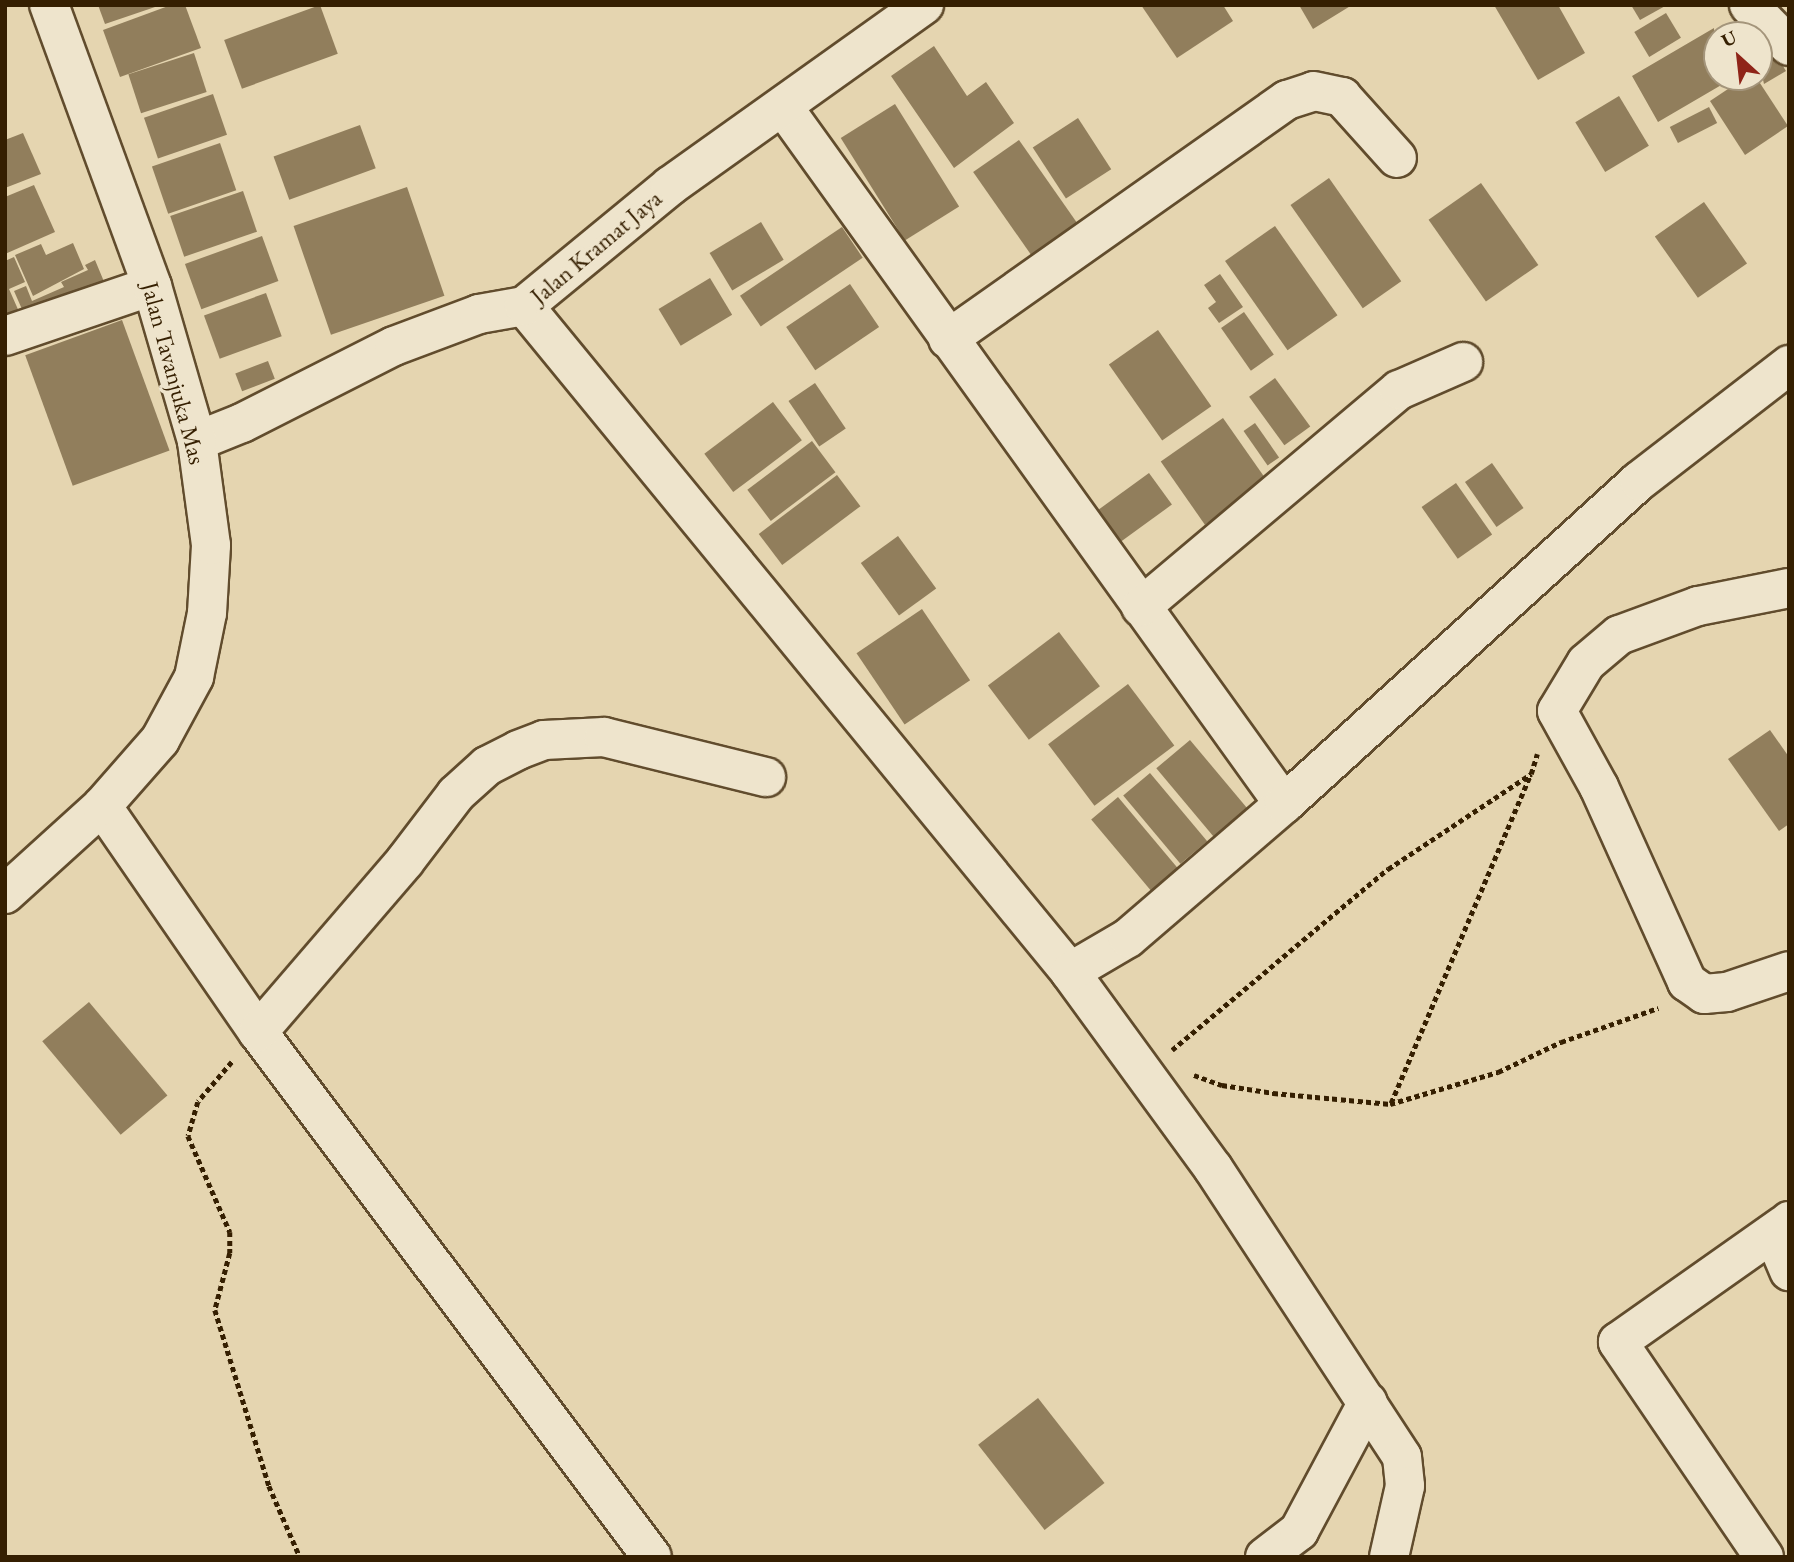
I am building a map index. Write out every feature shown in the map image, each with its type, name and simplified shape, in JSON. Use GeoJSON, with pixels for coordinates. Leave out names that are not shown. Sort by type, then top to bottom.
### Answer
{"type":"FeatureCollection","features":[{"type":"Feature","properties":{"kind":"street","name":"Jalan Tavanjuka Mas"},"geometry":{"type":"LineString","coordinates":[[5,894],[102,806],[160,740],[194,677],[207,613],[211,545],[197,441],[152,286],[49,5]]}},
{"type":"Feature","properties":{"kind":"street","name":"Jalan Kramat Jaya"},"geometry":{"type":"LineString","coordinates":[[197,441],[242,424],[394,346],[479,314],[524,306],[670,186],[784,108],[924,5]]}},
{"type":"Feature","properties":{"kind":"street"},"geometry":{"type":"LineString","coordinates":[[1749,5],[1789,47]]}},
{"type":"Feature","properties":{"kind":"street"},"geometry":{"type":"LineString","coordinates":[[948,339],[1287,100],[1314,91],[1342,97],[1397,158]]}},
{"type":"Feature","properties":{"kind":"street"},"geometry":{"type":"LineString","coordinates":[[784,108],[1284,804]]}},
{"type":"Feature","properties":{"kind":"street"},"geometry":{"type":"LineString","coordinates":[[5,336],[152,286]]}},
{"type":"Feature","properties":{"kind":"street"},"geometry":{"type":"LineString","coordinates":[[524,306],[1145,1061],[1402,1457],[1405,1486],[1389,1557]]}},
{"type":"Feature","properties":{"kind":"street"},"geometry":{"type":"LineString","coordinates":[[1141,607],[1399,390],[1463,362]]}},
{"type":"Feature","properties":{"kind":"street"},"geometry":{"type":"LineString","coordinates":[[1070,972],[1128,938],[1284,804],[1639,481],[1789,365]]}},
{"type":"Feature","properties":{"kind":"street"},"geometry":{"type":"LineString","coordinates":[[1789,589],[1698,606],[1619,635],[1586,663],[1557,711],[1599,787],[1687,982],[1704,995],[1727,992],[1789,971]]}},
{"type":"Feature","properties":{"kind":"street"},"geometry":{"type":"LineString","coordinates":[[258,1032],[405,861],[456,794],[487,766],[518,750],[544,740],[604,737],[766,777]]}},
{"type":"Feature","properties":{"kind":"street"},"geometry":{"type":"LineString","coordinates":[[102,806],[258,1032],[652,1557]]}},
{"type":"Feature","properties":{"kind":"street"},"geometry":{"type":"LineString","coordinates":[[1786,1223],[1776,1240],[1789,1270]]}},
{"type":"Feature","properties":{"kind":"street"},"geometry":{"type":"LineString","coordinates":[[1786,1223],[1618,1342],[1766,1557],[1789,1543]]}},
{"type":"Feature","properties":{"kind":"street"},"geometry":{"type":"LineString","coordinates":[[1265,1557],[1308,1544],[1368,1402]]}},
{"type":"Feature","properties":{"kind":"path"},"geometry":{"type":"LineString","coordinates":[[1390,1104],[1531,774],[1542,736],[1557,711]]}},
{"type":"Feature","properties":{"kind":"path"},"geometry":{"type":"LineString","coordinates":[[1145,1061],[1388,869],[1531,774]]}},
{"type":"Feature","properties":{"kind":"path"},"geometry":{"type":"LineString","coordinates":[[1145,1061],[1222,1085],[1390,1104],[1497,1072],[1560,1042],[1704,995]]}},
{"type":"Feature","properties":{"kind":"path"},"geometry":{"type":"LineString","coordinates":[[258,1032],[198,1102],[188,1136],[230,1233],[230,1253],[219,1282],[215,1310],[269,1486],[300,1557]]}},
{"type":"Feature","properties":{"kind":"building"},"geometry":{"type":"Polygon","coordinates":[[[98,5],[158,5],[158,6],[105,24],[98,5]]]}},
{"type":"Feature","properties":{"kind":"building"},"geometry":{"type":"Polygon","coordinates":[[[171,5],[185,5],[201,48],[120,77],[103,30],[171,5]]]}},
{"type":"Feature","properties":{"kind":"building"},"geometry":{"type":"Polygon","coordinates":[[[320,5],[338,54],[242,89],[224,40],[320,5]]]}},
{"type":"Feature","properties":{"kind":"building"},"geometry":{"type":"Polygon","coordinates":[[[1141,5],[1223,5],[1233,21],[1177,58],[1141,5]]]}},
{"type":"Feature","properties":{"kind":"building"},"geometry":{"type":"Polygon","coordinates":[[[1299,5],[1352,5],[1313,29],[1299,5]]]}},
{"type":"Feature","properties":{"kind":"building"},"geometry":{"type":"Polygon","coordinates":[[[1494,5],[1558,5],[1585,53],[1538,80],[1494,5]]]}},
{"type":"Feature","properties":{"kind":"building"},"geometry":{"type":"Polygon","coordinates":[[[1631,5],[1667,5],[1640,20],[1631,5]]]}},
{"type":"Feature","properties":{"kind":"building"},"geometry":{"type":"Polygon","coordinates":[[[1666,13],[1681,38],[1649,57],[1634,32],[1666,13]]]}},
{"type":"Feature","properties":{"kind":"building"},"geometry":{"type":"Polygon","coordinates":[[[1703,34],[1703,91],[1711,91],[1658,122],[1632,76],[1703,34]]]}},
{"type":"Feature","properties":{"kind":"building"},"geometry":{"type":"Polygon","coordinates":[[[934,46],[967,96],[986,82],[1014,123],[954,168],[891,76],[934,46]]]}},
{"type":"Feature","properties":{"kind":"building"},"geometry":{"type":"Polygon","coordinates":[[[194,53],[207,92],[141,113],[128,74],[194,53]]]}},
{"type":"Feature","properties":{"kind":"building"},"geometry":{"type":"Polygon","coordinates":[[[1775,53],[1786,71],[1773,79],[1775,53]]]}},
{"type":"Feature","properties":{"kind":"building"},"geometry":{"type":"Polygon","coordinates":[[[1725,91],[1765,91],[1788,126],[1745,155],[1710,101],[1725,91]]]}},
{"type":"Feature","properties":{"kind":"building"},"geometry":{"type":"Polygon","coordinates":[[[213,94],[227,135],[158,158],[144,118],[213,94]]]}},
{"type":"Feature","properties":{"kind":"building"},"geometry":{"type":"Polygon","coordinates":[[[1619,96],[1649,146],[1605,172],[1575,122],[1619,96]]]}},
{"type":"Feature","properties":{"kind":"building"},"geometry":{"type":"Polygon","coordinates":[[[895,104],[959,207],[905,241],[841,138],[895,104]]]}},
{"type":"Feature","properties":{"kind":"building"},"geometry":{"type":"Polygon","coordinates":[[[1709,107],[1717,123],[1678,143],[1670,127],[1709,107]]]}},
{"type":"Feature","properties":{"kind":"building"},"geometry":{"type":"Polygon","coordinates":[[[1078,118],[1111,169],[1066,199],[1033,147],[1078,118]]]}},
{"type":"Feature","properties":{"kind":"building"},"geometry":{"type":"Polygon","coordinates":[[[360,125],[376,168],[289,200],[274,156],[360,125]]]}},
{"type":"Feature","properties":{"kind":"building"},"geometry":{"type":"Polygon","coordinates":[[[23,133],[41,174],[5,188],[5,140],[23,133]]]}},
{"type":"Feature","properties":{"kind":"building"},"geometry":{"type":"Polygon","coordinates":[[[1019,140],[1086,235],[1040,267],[973,172],[1019,140]]]}},
{"type":"Feature","properties":{"kind":"building"},"geometry":{"type":"Polygon","coordinates":[[[220,143],[236,190],[168,214],[152,166],[220,143]]]}},
{"type":"Feature","properties":{"kind":"building"},"geometry":{"type":"Polygon","coordinates":[[[1329,178],[1401,281],[1363,308],[1290,205],[1329,178]]]}},
{"type":"Feature","properties":{"kind":"building"},"geometry":{"type":"Polygon","coordinates":[[[1481,183],[1538,265],[1486,302],[1429,220],[1481,183]]]}},
{"type":"Feature","properties":{"kind":"building"},"geometry":{"type":"Polygon","coordinates":[[[34,185],[55,232],[5,254],[5,197],[34,185]]]}},
{"type":"Feature","properties":{"kind":"building"},"geometry":{"type":"Polygon","coordinates":[[[407,187],[444,296],[331,335],[294,226],[407,187]]]}},
{"type":"Feature","properties":{"kind":"building"},"geometry":{"type":"Polygon","coordinates":[[[243,191],[257,232],[184,257],[170,216],[243,191]]]}},
{"type":"Feature","properties":{"kind":"building"},"geometry":{"type":"Polygon","coordinates":[[[1704,202],[1747,263],[1698,298],[1655,236],[1704,202]]]}},
{"type":"Feature","properties":{"kind":"building"},"geometry":{"type":"Polygon","coordinates":[[[761,222],[784,260],[732,291],[710,253],[761,222]]]}},
{"type":"Feature","properties":{"kind":"building"},"geometry":{"type":"Polygon","coordinates":[[[1275,226],[1338,315],[1288,350],[1225,261],[1275,226]]]}},
{"type":"Feature","properties":{"kind":"building"},"geometry":{"type":"Polygon","coordinates":[[[842,227],[863,258],[761,326],[740,296],[842,227]]]}},
{"type":"Feature","properties":{"kind":"building"},"geometry":{"type":"Polygon","coordinates":[[[262,236],[278,281],[201,309],[185,264],[262,236]]]}},
{"type":"Feature","properties":{"kind":"building"},"geometry":{"type":"Polygon","coordinates":[[[73,243],[84,269],[33,296],[15,255],[41,244],[46,255],[73,243]]]}},
{"type":"Feature","properties":{"kind":"building"},"geometry":{"type":"Polygon","coordinates":[[[14,257],[25,282],[9,289],[24,323],[5,330],[5,261],[14,257]]]}},
{"type":"Feature","properties":{"kind":"building"},"geometry":{"type":"Polygon","coordinates":[[[95,260],[105,284],[28,323],[14,291],[26,286],[32,301],[64,287],[61,282],[88,270],[85,265],[95,260]]]}},
{"type":"Feature","properties":{"kind":"building"},"geometry":{"type":"Polygon","coordinates":[[[1220,274],[1243,307],[1219,323],[1208,308],[1216,302],[1204,285],[1220,274]]]}},
{"type":"Feature","properties":{"kind":"building"},"geometry":{"type":"Polygon","coordinates":[[[710,278],[732,315],[681,346],[659,309],[710,278]]]}},
{"type":"Feature","properties":{"kind":"building"},"geometry":{"type":"Polygon","coordinates":[[[850,284],[879,327],[815,370],[786,327],[850,284]]]}},
{"type":"Feature","properties":{"kind":"building"},"geometry":{"type":"Polygon","coordinates":[[[266,293],[282,336],[220,359],[204,316],[266,293]]]}},
{"type":"Feature","properties":{"kind":"building"},"geometry":{"type":"Polygon","coordinates":[[[1244,312],[1274,355],[1251,371],[1221,328],[1244,312]]]}},
{"type":"Feature","properties":{"kind":"building"},"geometry":{"type":"Polygon","coordinates":[[[122,320],[170,451],[73,486],[25,355],[122,320]]]}},
{"type":"Feature","properties":{"kind":"building"},"geometry":{"type":"Polygon","coordinates":[[[1158,330],[1211,406],[1162,441],[1109,364],[1158,330]]]}},
{"type":"Feature","properties":{"kind":"building"},"geometry":{"type":"Polygon","coordinates":[[[268,361],[275,379],[242,391],[235,374],[268,361]]]}},
{"type":"Feature","properties":{"kind":"building"},"geometry":{"type":"Polygon","coordinates":[[[1275,378],[1310,427],[1284,445],[1249,397],[1275,378]]]}},
{"type":"Feature","properties":{"kind":"building"},"geometry":{"type":"Polygon","coordinates":[[[815,383],[846,429],[819,446],[788,401],[815,383]]]}},
{"type":"Feature","properties":{"kind":"building"},"geometry":{"type":"Polygon","coordinates":[[[773,402],[802,440],[733,492],[704,454],[773,402]]]}},
{"type":"Feature","properties":{"kind":"building"},"geometry":{"type":"Polygon","coordinates":[[[1223,418],[1267,481],[1205,525],[1161,462],[1223,418]]]}},
{"type":"Feature","properties":{"kind":"building"},"geometry":{"type":"Polygon","coordinates":[[[1255,423],[1279,457],[1268,465],[1244,431],[1255,423]]]}},
{"type":"Feature","properties":{"kind":"building"},"geometry":{"type":"Polygon","coordinates":[[[812,441],[835,472],[771,521],[747,490],[812,441]]]}},
{"type":"Feature","properties":{"kind":"building"},"geometry":{"type":"Polygon","coordinates":[[[1492,463],[1524,508],[1497,527],[1465,482],[1492,463]]]}},
{"type":"Feature","properties":{"kind":"building"},"geometry":{"type":"Polygon","coordinates":[[[1149,473],[1172,505],[1119,543],[1096,511],[1149,473]]]}},
{"type":"Feature","properties":{"kind":"building"},"geometry":{"type":"Polygon","coordinates":[[[837,475],[860,506],[782,565],[759,534],[837,475]]]}},
{"type":"Feature","properties":{"kind":"building"},"geometry":{"type":"Polygon","coordinates":[[[1456,483],[1492,535],[1458,559],[1422,507],[1456,483]]]}},
{"type":"Feature","properties":{"kind":"building"},"geometry":{"type":"Polygon","coordinates":[[[898,536],[936,589],[899,616],[861,563],[898,536]]]}},
{"type":"Feature","properties":{"kind":"building"},"geometry":{"type":"Polygon","coordinates":[[[922,609],[970,680],[905,724],[857,653],[922,609]]]}},
{"type":"Feature","properties":{"kind":"building"},"geometry":{"type":"Polygon","coordinates":[[[1059,632],[1100,686],[1029,740],[988,686],[1059,632]]]}},
{"type":"Feature","properties":{"kind":"building"},"geometry":{"type":"Polygon","coordinates":[[[1128,684],[1174,745],[1094,806],[1048,744],[1128,684]]]}},
{"type":"Feature","properties":{"kind":"building"},"geometry":{"type":"Polygon","coordinates":[[[1770,730],[1789,757],[1789,824],[1779,831],[1728,759],[1770,730]]]}},
{"type":"Feature","properties":{"kind":"building"},"geometry":{"type":"Polygon","coordinates":[[[1190,740],[1247,808],[1214,836],[1156,768],[1190,740]]]}},
{"type":"Feature","properties":{"kind":"building"},"geometry":{"type":"Polygon","coordinates":[[[1150,773],[1207,841],[1180,864],[1123,795],[1150,773]]]}},
{"type":"Feature","properties":{"kind":"building"},"geometry":{"type":"Polygon","coordinates":[[[1118,797],[1180,871],[1154,894],[1091,819],[1118,797]]]}},
{"type":"Feature","properties":{"kind":"building"},"geometry":{"type":"Polygon","coordinates":[[[89,1002],[167,1095],[121,1135],[42,1041],[89,1002]]]}},
{"type":"Feature","properties":{"kind":"building"},"geometry":{"type":"Polygon","coordinates":[[[1038,1398],[1104,1483],[1045,1530],[978,1445],[1038,1398]]]}}]}
